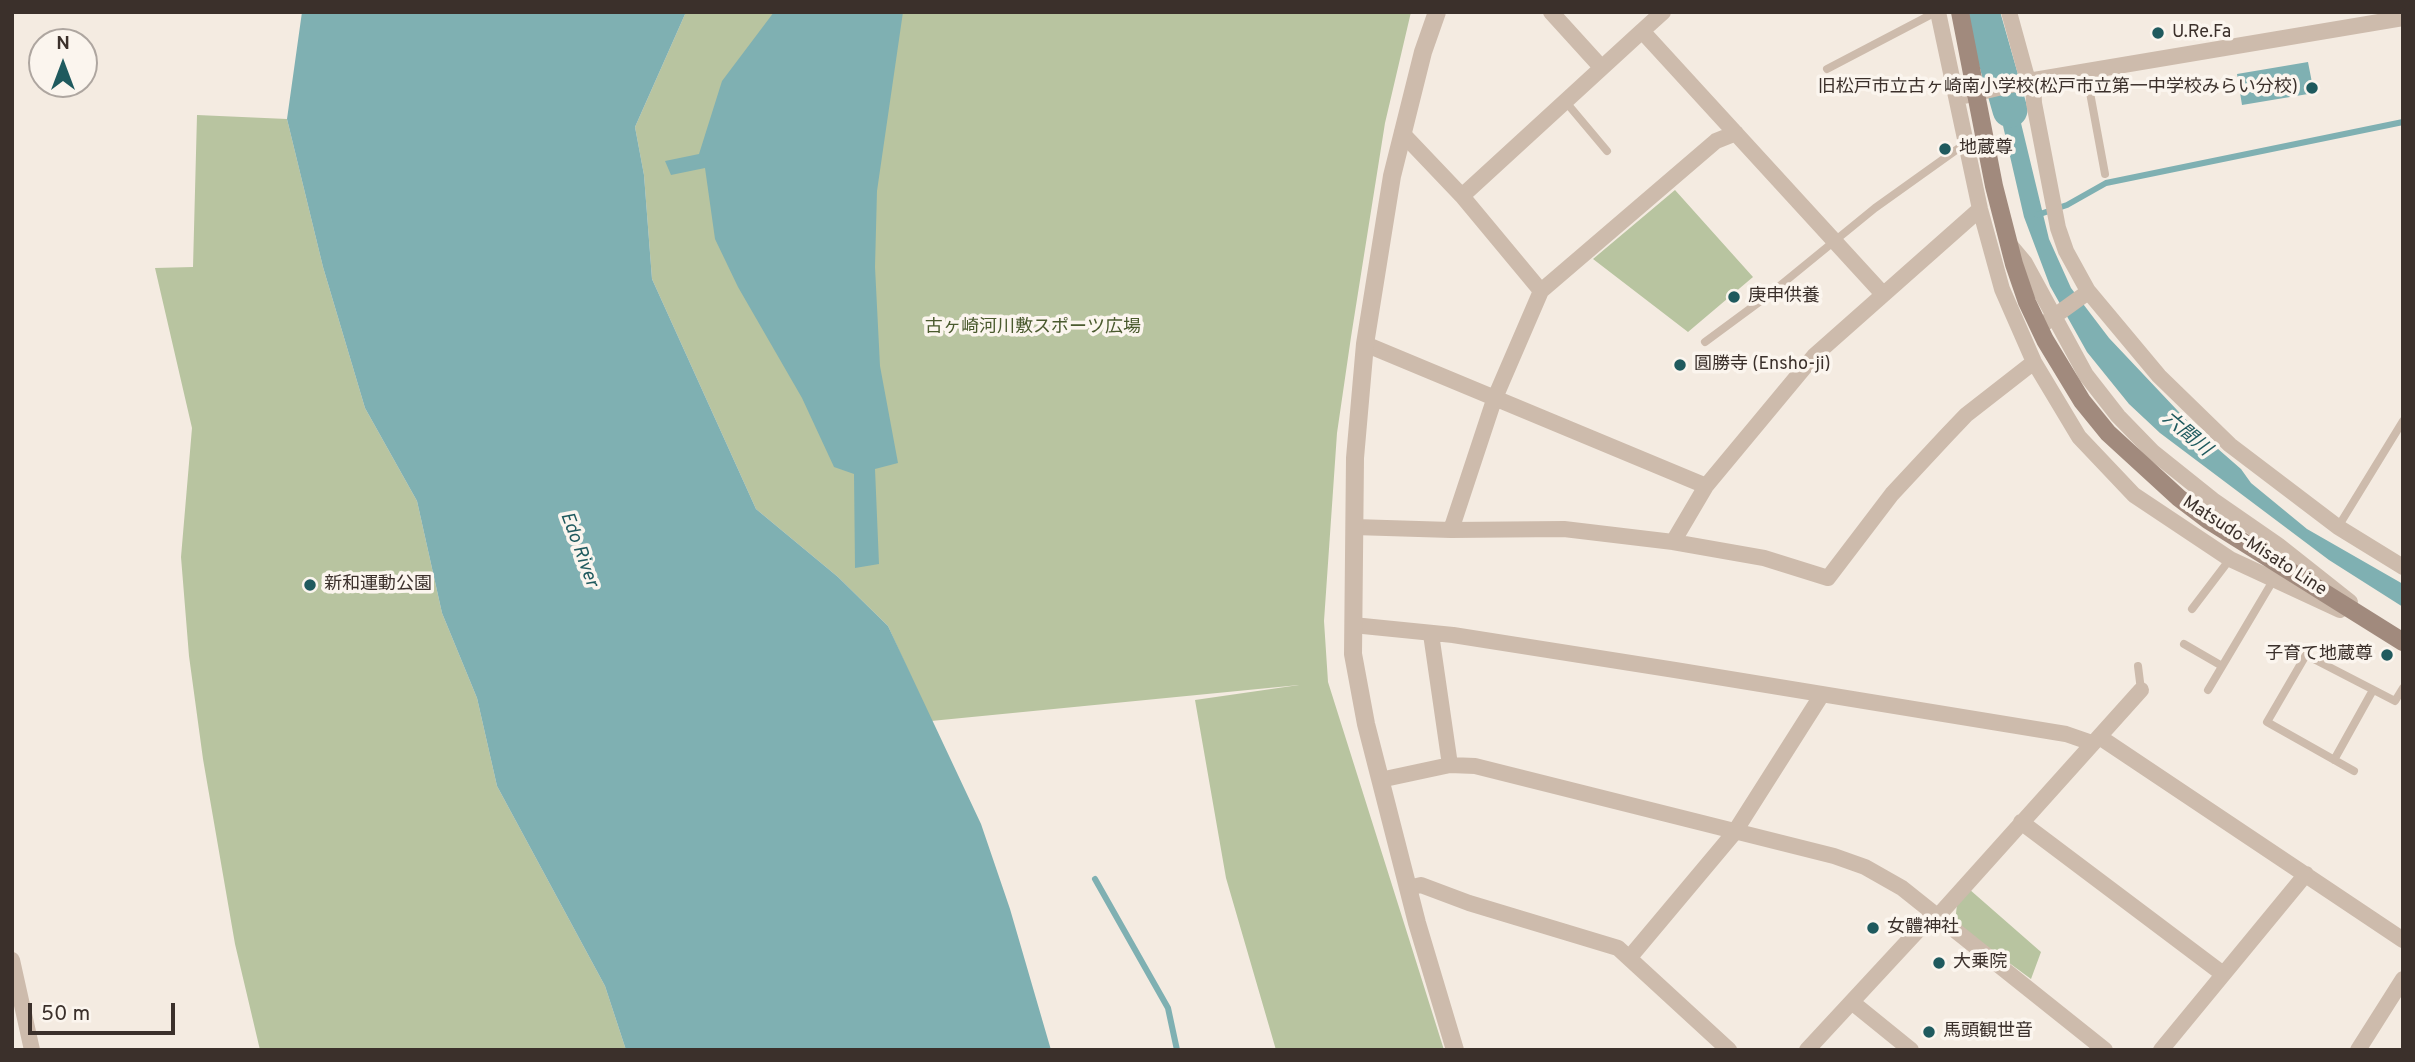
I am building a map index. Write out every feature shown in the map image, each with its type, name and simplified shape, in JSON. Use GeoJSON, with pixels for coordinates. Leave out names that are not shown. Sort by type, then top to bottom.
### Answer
{"type":"FeatureCollection","features":[{"type":"Feature","properties":{"kind":"main road","name":"Matsudo-Misato Line"},"geometry":{"type":"LineString","coordinates":[[1960,12],[2001,220],[2026,302],[2062,370],[2108,433],[2179,498],[2208,520],[2403,642]]}},
{"type":"Feature","properties":{"kind":"street"},"geometry":{"type":"LineString","coordinates":[[1437,12],[1402,132],[1382,228],[1365,344],[1356,458],[1353,625],[1357,688],[1408,888],[1455,1050]]}},
{"type":"Feature","properties":{"kind":"street"},"geometry":{"type":"LineString","coordinates":[[1552,12],[1601,67]]}},
{"type":"Feature","properties":{"kind":"street"},"geometry":{"type":"LineString","coordinates":[[1462,196],[1663,12]]}},
{"type":"Feature","properties":{"kind":"street"},"geometry":{"type":"LineString","coordinates":[[1937,12],[1958,97],[1980,209],[2002,289],[2035,362],[2079,437],[2134,495],[2231,559],[2385,631]]}},
{"type":"Feature","properties":{"kind":"street"},"geometry":{"type":"LineString","coordinates":[[2009,12],[2031,81],[2055,211],[2066,251],[2088,292],[2160,376],[2230,445],[2338,527],[2403,567]]}},
{"type":"Feature","properties":{"kind":"street"},"geometry":{"type":"LineString","coordinates":[[1958,97],[2031,81],[2381,17],[2403,18]]}},
{"type":"Feature","properties":{"kind":"street"},"geometry":{"type":"LineString","coordinates":[[1642,31],[1882,293]]}},
{"type":"Feature","properties":{"kind":"street"},"geometry":{"type":"LineString","coordinates":[[1402,132],[1462,196],[1541,291]]}},
{"type":"Feature","properties":{"kind":"street"},"geometry":{"type":"LineString","coordinates":[[1451,530],[1494,400],[1541,291],[1716,141],[1736,132]]}},
{"type":"Feature","properties":{"kind":"street"},"geometry":{"type":"LineString","coordinates":[[1674,542],[1706,486],[1814,356],[1980,209]]}},
{"type":"Feature","properties":{"kind":"street"},"geometry":{"type":"LineString","coordinates":[[1985,225],[2016,249],[2087,375],[2118,416],[2152,452],[2330,585],[2385,631]]}},
{"type":"Feature","properties":{"kind":"street"},"geometry":{"type":"LineString","coordinates":[[2023,336],[2088,292]]}},
{"type":"Feature","properties":{"kind":"street"},"geometry":{"type":"LineString","coordinates":[[1365,344],[1494,400],[1706,486]]}},
{"type":"Feature","properties":{"kind":"street"},"geometry":{"type":"LineString","coordinates":[[1354,527],[1564,529],[1674,542],[1764,558],[1828,578],[1892,494],[1966,415],[2035,362]]}},
{"type":"Feature","properties":{"kind":"street"},"geometry":{"type":"LineString","coordinates":[[1353,625],[1675,670],[2096,740],[2306,874],[2403,940]]}},
{"type":"Feature","properties":{"kind":"street"},"geometry":{"type":"LineString","coordinates":[[1431,634],[1450,765]]}},
{"type":"Feature","properties":{"kind":"street"},"geometry":{"type":"LineString","coordinates":[[1807,1050],[1936,915],[2141,690]]}},
{"type":"Feature","properties":{"kind":"street"},"geometry":{"type":"LineString","coordinates":[[1630,957],[1734,833],[1821,696]]}},
{"type":"Feature","properties":{"kind":"street"},"geometry":{"type":"LineString","coordinates":[[1380,780],[1450,765],[1475,766],[1734,833],[1751,834],[1865,867],[1902,888],[2105,1050]]}},
{"type":"Feature","properties":{"kind":"street"},"geometry":{"type":"LineString","coordinates":[[2021,822],[2223,974]]}},
{"type":"Feature","properties":{"kind":"street"},"geometry":{"type":"LineString","coordinates":[[2161,1050],[2306,874]]}},
{"type":"Feature","properties":{"kind":"street"},"geometry":{"type":"LineString","coordinates":[[1408,888],[1421,885],[1469,903],[1618,948],[1729,1050]]}},
{"type":"Feature","properties":{"kind":"street"},"geometry":{"type":"LineString","coordinates":[[12,960],[32,1050]]}},
{"type":"Feature","properties":{"kind":"street"},"geometry":{"type":"LineString","coordinates":[[2358,1050],[2403,979]]}},
{"type":"Feature","properties":{"kind":"street"},"geometry":{"type":"LineString","coordinates":[[1853,1003],[1911,1050]]}},
{"type":"Feature","properties":{"kind":"lane"},"geometry":{"type":"LineString","coordinates":[[1827,69],[1937,12]]}},
{"type":"Feature","properties":{"kind":"lane"},"geometry":{"type":"LineString","coordinates":[[2086,71],[2105,174]]}},
{"type":"Feature","properties":{"kind":"lane"},"geometry":{"type":"LineString","coordinates":[[1565,101],[1607,151]]}},
{"type":"Feature","properties":{"kind":"lane"},"geometry":{"type":"LineString","coordinates":[[1704,342],[1966,143]]}},
{"type":"Feature","properties":{"kind":"lane"},"geometry":{"type":"LineString","coordinates":[[2338,527],[2403,421]]}},
{"type":"Feature","properties":{"kind":"lane"},"geometry":{"type":"LineString","coordinates":[[2192,609],[2231,559]]}},
{"type":"Feature","properties":{"kind":"lane"},"geometry":{"type":"LineString","coordinates":[[2208,690],[2274,579]]}},
{"type":"Feature","properties":{"kind":"lane"},"geometry":{"type":"LineString","coordinates":[[2184,644],[2222,666]]}},
{"type":"Feature","properties":{"kind":"lane"},"geometry":{"type":"LineString","coordinates":[[2354,771],[2267,722],[2306,655],[2395,701],[2403,688]]}},
{"type":"Feature","properties":{"kind":"lane"},"geometry":{"type":"LineString","coordinates":[[2138,666],[2141,690]]}},
{"type":"Feature","properties":{"kind":"lane"},"geometry":{"type":"LineString","coordinates":[[2334,760],[2373,690]]}},
{"type":"Feature","properties":{"kind":"green space","name":"古ヶ崎河川敷スポーツ広場"},"geometry":{"type":"Polygon","coordinates":[[[686,12],[1411,12],[1385,123],[1337,433],[1324,621],[1328,682],[1444,1050],[1276,1050],[1226,878],[1195,700],[1299,685],[931,721],[888,626],[838,577],[756,509],[652,279],[644,175],[635,127],[686,12]]]}},
{"type":"Feature","properties":{"kind":"green space","name":"新和運動公園"},"geometry":{"type":"Polygon","coordinates":[[[197,115],[287,119],[323,267],[365,408],[417,501],[442,613],[477,698],[497,786],[605,986],[626,1050],[260,1050],[235,944],[203,759],[189,656],[181,557],[192,428],[155,268],[193,267],[197,115]]]}},
{"type":"Feature","properties":{"kind":"green space"},"geometry":{"type":"Polygon","coordinates":[[[1675,190],[1753,277],[1688,332],[1593,259],[1675,190]]]}},
{"type":"Feature","properties":{"kind":"green space"},"geometry":{"type":"Polygon","coordinates":[[[1969,889],[2041,952],[2031,979],[1955,923],[1957,904],[1969,889]]]}},
{"type":"Feature","properties":{"kind":"water","name":"Edo River"},"geometry":{"type":"Polygon","coordinates":[[[302,12],[686,12],[635,127],[644,175],[652,279],[756,509],[838,577],[888,626],[981,824],[1010,909],[1051,1050],[626,1050],[605,986],[497,786],[477,698],[442,613],[417,501],[365,408],[323,267],[287,119],[302,12]]]}},
{"type":"Feature","properties":{"kind":"water"},"geometry":{"type":"Polygon","coordinates":[[[774,12],[903,12],[877,191],[875,267],[880,366],[898,463],[875,469],[879,564],[855,568],[854,474],[834,467],[802,398],[738,287],[715,239],[705,168],[671,175],[665,161],[699,154],[722,81],[774,12]]]}},
{"type":"Feature","properties":{"kind":"water","name":"六間川"},"geometry":{"type":"Polygon","coordinates":[[[2006,61],[2049,239],[2071,288],[2109,338],[2194,428],[2241,469],[2251,483],[2307,529],[2403,584],[2403,607],[2329,560],[2160,433],[2129,404],[2087,352],[2050,286],[2024,217],[1989,65],[2006,61]]]}},
{"type":"Feature","properties":{"kind":"water"},"geometry":{"type":"Polygon","coordinates":[[[2308,62],[2314,93],[2242,105],[2237,74],[2308,62]]]}},
{"type":"Feature","properties":{"kind":"waterway"},"geometry":{"type":"LineString","coordinates":[[1982,12],[2010,110]]}},
{"type":"Feature","properties":{"kind":"waterway"},"geometry":{"type":"LineString","coordinates":[[2037,215],[2067,205],[2106,183],[2403,122]]}},
{"type":"Feature","properties":{"kind":"waterway"},"geometry":{"type":"LineString","coordinates":[[1095,879],[1168,1008],[1177,1050]]}},
{"type":"Feature","properties":{"kind":"place","name":"U.Re.Fa"},"geometry":{"type":"Point","coordinates":[2158,33]}},
{"type":"Feature","properties":{"kind":"place","name":"旧松戸市立古ヶ崎南小学校(松戸市立第一中学校みらい分校)"},"geometry":{"type":"Point","coordinates":[2312,88]}},
{"type":"Feature","properties":{"kind":"place","name":"地蔵尊"},"geometry":{"type":"Point","coordinates":[1945,149]}},
{"type":"Feature","properties":{"kind":"place","name":"庚申供養"},"geometry":{"type":"Point","coordinates":[1734,297]}},
{"type":"Feature","properties":{"kind":"place","name":"圓勝寺 (Ensho-ji)"},"geometry":{"type":"Point","coordinates":[1680,365]}},
{"type":"Feature","properties":{"kind":"place","name":"新和運動公園"},"geometry":{"type":"Point","coordinates":[310,585]}},
{"type":"Feature","properties":{"kind":"place","name":"子育て地蔵尊"},"geometry":{"type":"Point","coordinates":[2387,655]}},
{"type":"Feature","properties":{"kind":"place","name":"女體神社"},"geometry":{"type":"Point","coordinates":[1873,928]}},
{"type":"Feature","properties":{"kind":"place","name":"大乗院"},"geometry":{"type":"Point","coordinates":[1939,963]}},
{"type":"Feature","properties":{"kind":"place","name":"馬頭観世音"},"geometry":{"type":"Point","coordinates":[1929,1032]}}]}
